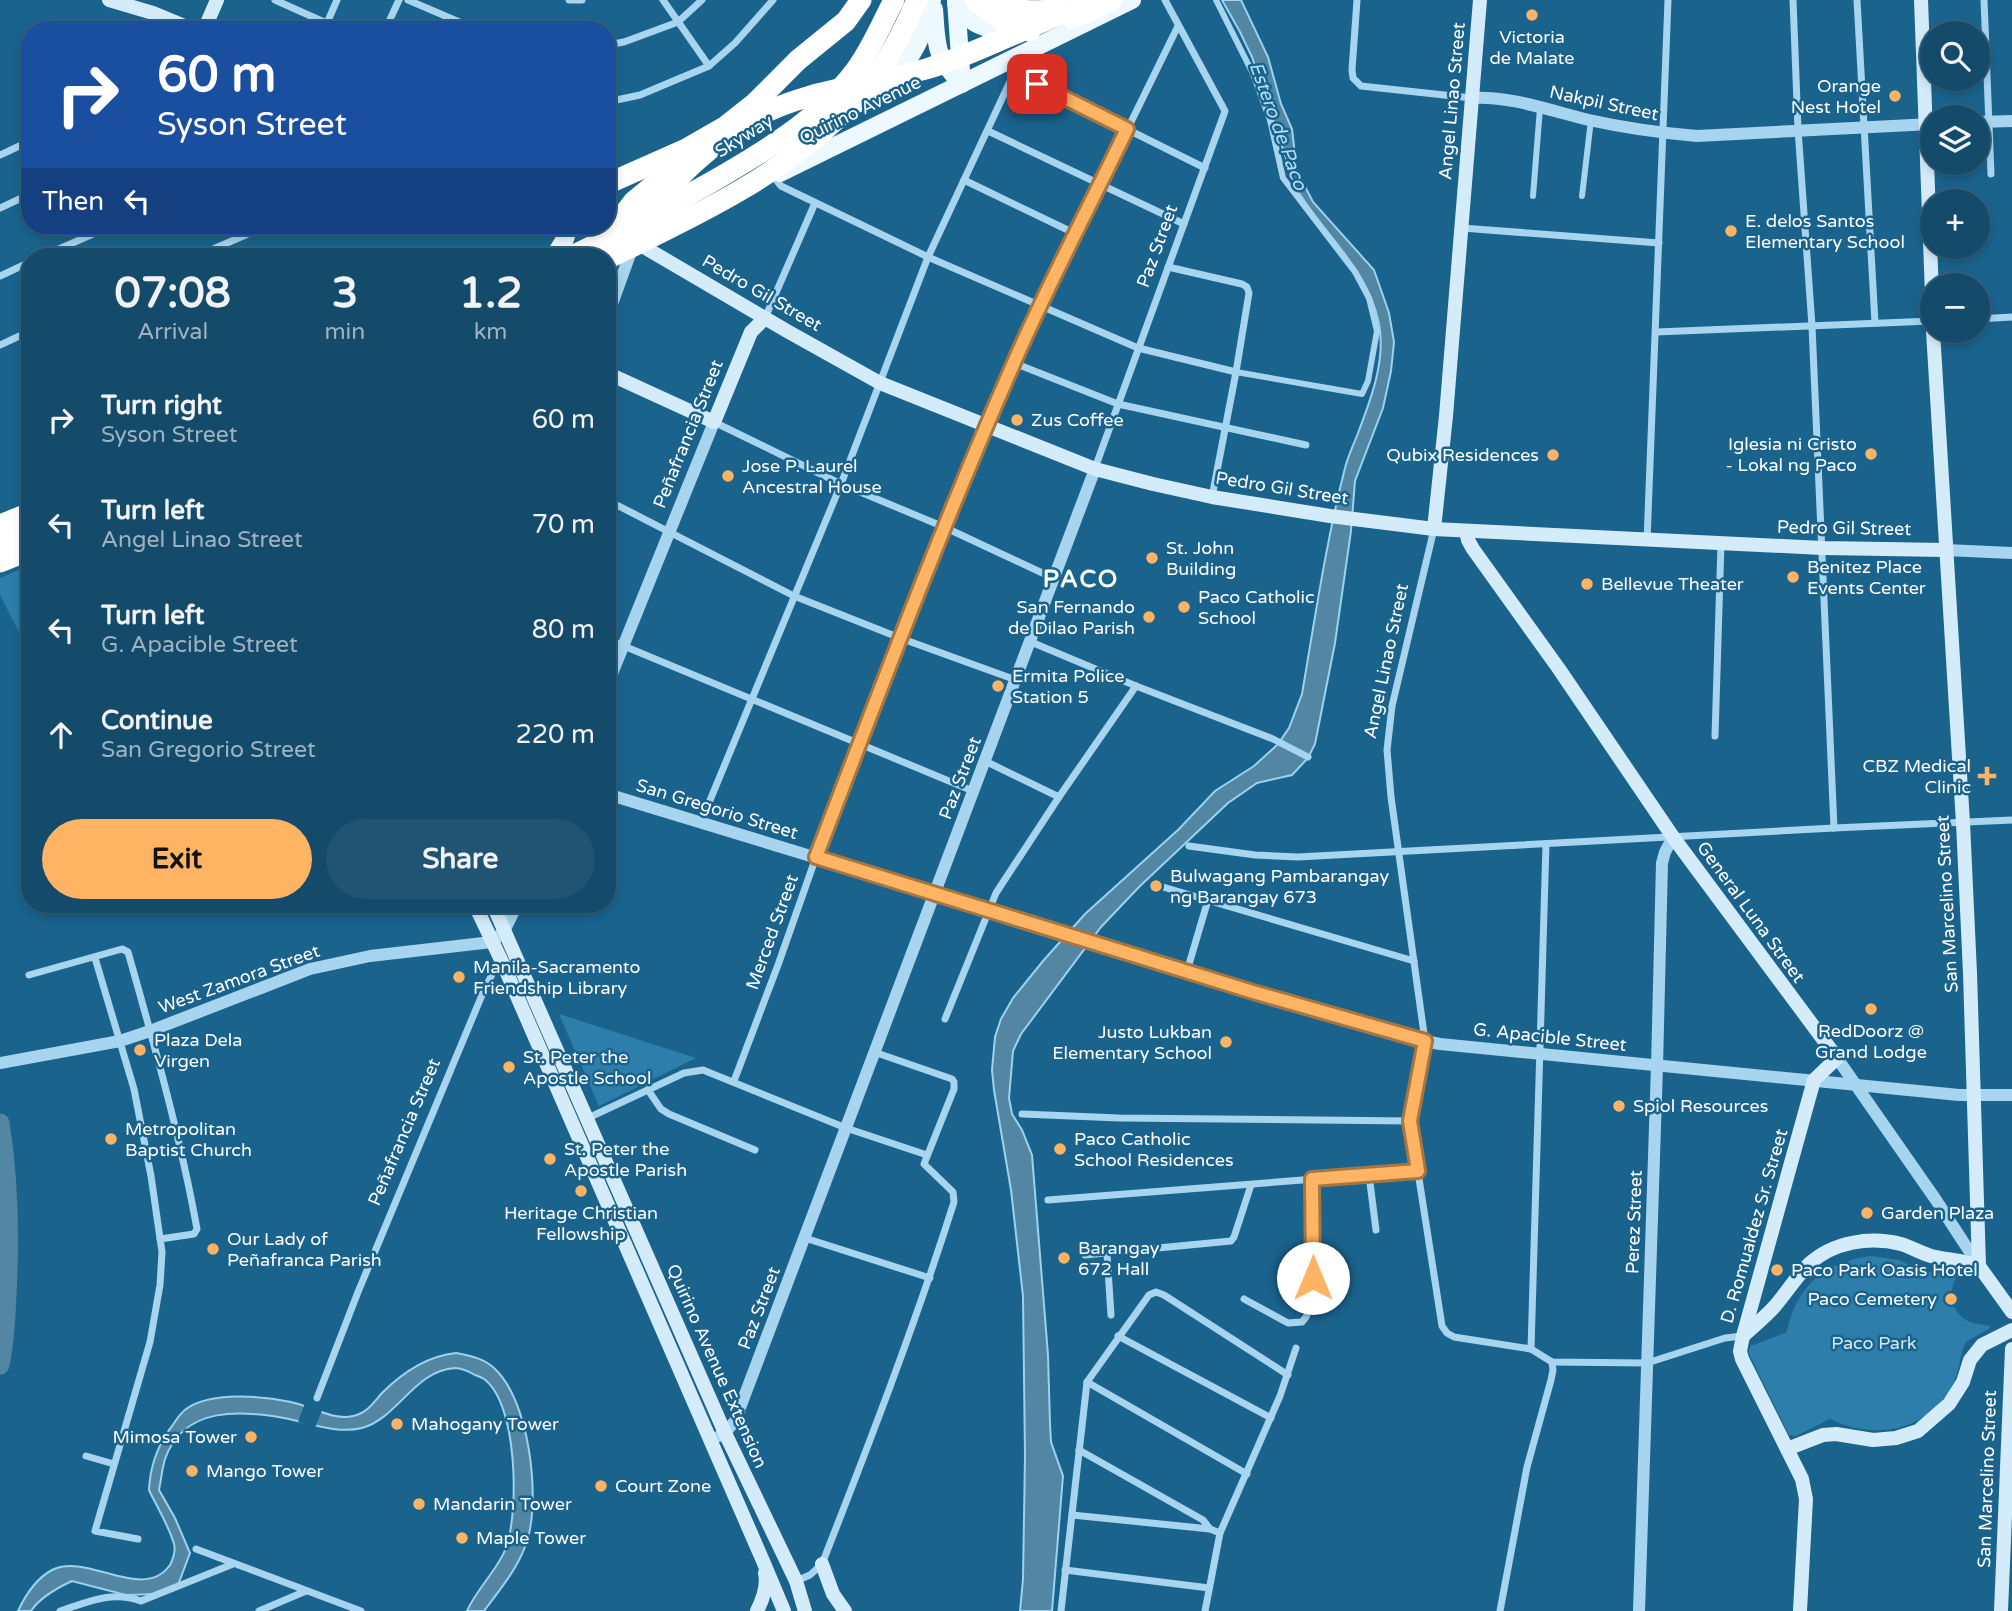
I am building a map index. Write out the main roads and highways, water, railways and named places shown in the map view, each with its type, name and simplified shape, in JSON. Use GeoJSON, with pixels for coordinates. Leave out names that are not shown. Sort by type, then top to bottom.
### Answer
{"type":"FeatureCollection","features":[{"type":"Feature","properties":{"kind":"highway"},"geometry":{"type":"LineString","coordinates":[[616,180],[686,149],[726,126],[755,103],[798,60],[846,21],[861,0]]}},
{"type":"Feature","properties":{"kind":"highway","name":"Skyway"},"geometry":{"type":"LineString","coordinates":[[622,231],[759,155],[822,107],[856,70],[894,0]]}},
{"type":"Feature","properties":{"kind":"highway"},"geometry":{"type":"LineString","coordinates":[[616,254],[703,212],[771,172],[805,148],[873,82],[895,46],[917,0]]}},
{"type":"Feature","properties":{"kind":"highway"},"geometry":{"type":"LineString","coordinates":[[995,0],[1015,9],[1038,12],[1062,8],[1084,0]]}},
{"type":"Feature","properties":{"kind":"highway"},"geometry":{"type":"LineString","coordinates":[[622,231],[697,160],[721,140],[755,118],[793,101],[946,63],[1054,17],[1084,0]]}},
{"type":"Feature","properties":{"kind":"highway"},"geometry":{"type":"LineString","coordinates":[[962,1],[1010,26],[1029,31],[1054,27],[1112,0]]}},
{"type":"Feature","properties":{"kind":"highway"},"geometry":{"type":"LineString","coordinates":[[622,231],[634,201],[651,187],[721,149],[755,103]]}},
{"type":"Feature","properties":{"kind":"highway","name":"Skyway"},"geometry":{"type":"LineString","coordinates":[[588,248],[614,235]]}},
{"type":"Feature","properties":{"kind":"highway"},"geometry":{"type":"LineString","coordinates":[[0,525],[21,517]]}},
{"type":"Feature","properties":{"kind":"highway"},"geometry":{"type":"LineString","coordinates":[[0,541],[21,533]]}},
{"type":"Feature","properties":{"kind":"highway"},"geometry":{"type":"LineString","coordinates":[[0,547],[21,539]]}},
{"type":"Feature","properties":{"kind":"highway"},"geometry":{"type":"LineString","coordinates":[[0,562],[21,554]]}},
{"type":"Feature","properties":{"kind":"main road"},"geometry":{"type":"LineString","coordinates":[[108,0],[172,21]]}},
{"type":"Feature","properties":{"kind":"main road"},"geometry":{"type":"LineString","coordinates":[[198,21],[207,0]]}},
{"type":"Feature","properties":{"kind":"main road"},"geometry":{"type":"LineString","coordinates":[[208,21],[217,0]]}},
{"type":"Feature","properties":{"kind":"main road"},"geometry":{"type":"LineString","coordinates":[[933,0],[937,45],[942,62],[962,85]]}},
{"type":"Feature","properties":{"kind":"main road"},"geometry":{"type":"LineString","coordinates":[[866,100],[895,76],[907,61],[924,30],[933,0]]}},
{"type":"Feature","properties":{"kind":"main road","name":"Quirino Avenue"},"geometry":{"type":"LineString","coordinates":[[613,248],[622,231],[741,160],[959,53],[1084,0]]}},
{"type":"Feature","properties":{"kind":"main road","name":"Quirino Avenue"},"geometry":{"type":"LineString","coordinates":[[622,231],[773,176],[962,85],[1011,67],[1132,0]]}},
{"type":"Feature","properties":{"kind":"main road","name":"Angel Linao Street"},"geometry":{"type":"LineString","coordinates":[[1434,529],[1446,416],[1480,0]]}},
{"type":"Feature","properties":{"kind":"main road"},"geometry":{"type":"LineString","coordinates":[[1921,0],[1928,105]]}},
{"type":"Feature","properties":{"kind":"main road"},"geometry":{"type":"LineString","coordinates":[[962,1],[959,53],[962,85]]}},
{"type":"Feature","properties":{"kind":"main road"},"geometry":{"type":"LineString","coordinates":[[962,1],[967,18],[983,28],[1011,29]]}},
{"type":"Feature","properties":{"kind":"main road"},"geometry":{"type":"LineString","coordinates":[[1930,175],[1932,273]]}},
{"type":"Feature","properties":{"kind":"main road","name":"Pedro Gil Street"},"geometry":{"type":"LineString","coordinates":[[622,231],[765,318],[880,383],[1095,469],[1212,497],[1363,521],[1434,529],[1647,541],[1946,550]]}},
{"type":"Feature","properties":{"kind":"main road","name":"Quirino Avenue"},"geometry":{"type":"LineString","coordinates":[[578,248],[612,235]]}},
{"type":"Feature","properties":{"kind":"main road","name":"Peñafrancia Street"},"geometry":{"type":"LineString","coordinates":[[616,377],[714,422],[751,331],[765,318]]}},
{"type":"Feature","properties":{"kind":"main road","name":"San Marcelino Street"},"geometry":{"type":"LineString","coordinates":[[1934,343],[1963,823],[1979,1265]]}},
{"type":"Feature","properties":{"kind":"main road"},"geometry":{"type":"LineString","coordinates":[[0,516],[21,507]]}},
{"type":"Feature","properties":{"kind":"main road","name":"General Luna Street"},"geometry":{"type":"LineString","coordinates":[[1466,531],[1473,550],[1559,669],[1673,837],[1837,1058],[1814,1080]]}},
{"type":"Feature","properties":{"kind":"main road"},"geometry":{"type":"LineString","coordinates":[[0,554],[21,546]]}},
{"type":"Feature","properties":{"kind":"main road","name":"Quirino Avenue Extension"},"geometry":{"type":"LineString","coordinates":[[479,913],[784,1611]]}},
{"type":"Feature","properties":{"kind":"main road","name":"Quirino Avenue Extension"},"geometry":{"type":"LineString","coordinates":[[497,913],[725,1433],[796,1581],[805,1611]]}},
{"type":"Feature","properties":{"kind":"main road","name":"D. Romualdez Sr. Street"},"geometry":{"type":"LineString","coordinates":[[1800,1611],[1806,1499],[1802,1479],[1740,1351],[1814,1080]]}},
{"type":"Feature","properties":{"kind":"main road"},"geometry":{"type":"LineString","coordinates":[[610,1212],[625,1205]]}},
{"type":"Feature","properties":{"kind":"main road"},"geometry":{"type":"LineString","coordinates":[[1743,1336],[1769,1313],[1811,1263],[1830,1250],[1850,1243],[1885,1240],[1930,1255],[1979,1265]]}},
{"type":"Feature","properties":{"kind":"main road"},"geometry":{"type":"LineString","coordinates":[[636,1272],[651,1265]]}},
{"type":"Feature","properties":{"kind":"main road","name":"General Luna Street"},"geometry":{"type":"LineString","coordinates":[[1979,1265],[2012,1312]]}},
{"type":"Feature","properties":{"kind":"main road"},"geometry":{"type":"LineString","coordinates":[[1787,1449],[1823,1435],[1836,1434],[1873,1440],[1896,1438],[1918,1431],[1949,1404],[1963,1382],[1970,1360],[1982,1345],[2012,1330]]}},
{"type":"Feature","properties":{"kind":"main road","name":"San Marcelino Street"},"geometry":{"type":"LineString","coordinates":[[2001,1611],[2012,1349]]}},
{"type":"Feature","properties":{"kind":"main road"},"geometry":{"type":"LineString","coordinates":[[757,1611],[766,1581],[764,1561]]}},
{"type":"Feature","properties":{"kind":"main road"},"geometry":{"type":"LineString","coordinates":[[822,1564],[833,1594],[845,1611]]}},
{"type":"Feature","properties":{"kind":"water","name":"Estero de Paco"},"geometry":{"type":"Polygon","coordinates":[[[1222,0],[1241,0],[1268,57],[1281,104],[1292,129],[1297,171],[1313,202],[1374,270],[1389,313],[1394,342],[1391,371],[1383,408],[1355,481],[1351,531],[1335,643],[1315,744],[1308,758],[1292,775],[1257,783],[1228,803],[1139,887],[1101,927],[1021,1034],[1013,1051],[1009,1098],[1012,1114],[1032,1155],[1048,1355],[1051,1442],[1063,1476],[1052,1611],[1020,1611],[1025,1456],[1023,1296],[1011,1190],[994,1090],[992,1070],[995,1037],[1013,998],[1085,914],[1179,829],[1215,791],[1254,766],[1278,744],[1289,728],[1302,694],[1338,496],[1379,365],[1381,338],[1373,304],[1355,268],[1296,188],[1252,57],[1222,0]]]}},
{"type":"Feature","properties":{"kind":"water"},"geometry":{"type":"Polygon","coordinates":[[[456,1353],[486,1362],[507,1384],[524,1425],[532,1474],[533,1498],[525,1548],[484,1611],[467,1611],[506,1548],[513,1510],[513,1459],[504,1411],[495,1392],[483,1378],[455,1368],[429,1377],[375,1423],[353,1430],[253,1414],[217,1415],[200,1420],[174,1441],[165,1459],[159,1490],[190,1553],[178,1585],[156,1594],[126,1595],[72,1581],[44,1597],[31,1611],[18,1611],[32,1588],[52,1570],[66,1566],[81,1567],[130,1579],[145,1579],[159,1575],[170,1565],[174,1544],[149,1490],[154,1458],[169,1430],[186,1409],[209,1399],[237,1396],[291,1402],[338,1416],[358,1415],[390,1385],[416,1366],[456,1353]]]}},
{"type":"Feature","properties":{"kind":"waterway"},"geometry":{"type":"LineString","coordinates":[[0,1123],[7,1187],[8,1230],[6,1322],[0,1365]]}},
{"type":"Feature","properties":{"kind":"place","name":"Victoria de Malate"},"geometry":{"type":"Point","coordinates":[1532,15]}},
{"type":"Feature","properties":{"kind":"place","name":"Orange Nest Hotel"},"geometry":{"type":"Point","coordinates":[1895,96]}},
{"type":"Feature","properties":{"kind":"place","name":"E. delos Santos Elementary School"},"geometry":{"type":"Point","coordinates":[1731,231]}},
{"type":"Feature","properties":{"kind":"place","name":"Zus Coffee"},"geometry":{"type":"Point","coordinates":[1017,420]}},
{"type":"Feature","properties":{"kind":"place","name":"Iglesia ni Cristo - Lokal ng Paco"},"geometry":{"type":"Point","coordinates":[1871,454]}},
{"type":"Feature","properties":{"kind":"place","name":"Qubix Residences"},"geometry":{"type":"Point","coordinates":[1553,455]}},
{"type":"Feature","properties":{"kind":"place","name":"Jose P. Laurel Ancestral House"},"geometry":{"type":"Point","coordinates":[728,476]}},
{"type":"Feature","properties":{"kind":"place","name":"St. John Building"},"geometry":{"type":"Point","coordinates":[1152,558]}},
{"type":"Feature","properties":{"kind":"place","name":"Benitez Place Events Center"},"geometry":{"type":"Point","coordinates":[1793,577]}},
{"type":"Feature","properties":{"kind":"place","name":"Bellevue Theater"},"geometry":{"type":"Point","coordinates":[1587,584]}},
{"type":"Feature","properties":{"kind":"place","name":"Paco Catholic School"},"geometry":{"type":"Point","coordinates":[1184,607]}},
{"type":"Feature","properties":{"kind":"place","name":"San Fernando de Dilao Parish"},"geometry":{"type":"Point","coordinates":[1149,617]}},
{"type":"Feature","properties":{"kind":"place","name":"Ermita Police Station 5"},"geometry":{"type":"Point","coordinates":[998,686]}},
{"type":"Feature","properties":{"kind":"place","name":"CBZ Medical Clinic"},"geometry":{"type":"Point","coordinates":[1987,776]}},
{"type":"Feature","properties":{"kind":"place","name":"Bulwagang Pambarangay ng Barangay 673"},"geometry":{"type":"Point","coordinates":[1156,886]}},
{"type":"Feature","properties":{"kind":"place","name":"Manila-Sacramento Friendship Library"},"geometry":{"type":"Point","coordinates":[459,977]}},
{"type":"Feature","properties":{"kind":"place","name":"RedDoorz @ Grand Lodge"},"geometry":{"type":"Point","coordinates":[1871,1009]}},
{"type":"Feature","properties":{"kind":"place","name":"Justo Lukban Elementary School"},"geometry":{"type":"Point","coordinates":[1226,1042]}},
{"type":"Feature","properties":{"kind":"place","name":"Plaza Dela Virgen"},"geometry":{"type":"Point","coordinates":[140,1050]}},
{"type":"Feature","properties":{"kind":"place","name":"St. Peter the Apostle School"},"geometry":{"type":"Point","coordinates":[509,1067]}},
{"type":"Feature","properties":{"kind":"place","name":"Spiol Resources"},"geometry":{"type":"Point","coordinates":[1619,1106]}},
{"type":"Feature","properties":{"kind":"place","name":"Metropolitan Baptist Church"},"geometry":{"type":"Point","coordinates":[111,1139]}},
{"type":"Feature","properties":{"kind":"place","name":"Paco Catholic School Residences"},"geometry":{"type":"Point","coordinates":[1060,1149]}},
{"type":"Feature","properties":{"kind":"place","name":"St. Peter the Apostle Parish"},"geometry":{"type":"Point","coordinates":[550,1159]}},
{"type":"Feature","properties":{"kind":"place","name":"Heritage Christian Fellowship"},"geometry":{"type":"Point","coordinates":[581,1191]}},
{"type":"Feature","properties":{"kind":"place","name":"Garden Plaza"},"geometry":{"type":"Point","coordinates":[1867,1213]}},
{"type":"Feature","properties":{"kind":"place","name":"Our Lady of Peñafranca Parish"},"geometry":{"type":"Point","coordinates":[213,1249]}},
{"type":"Feature","properties":{"kind":"place","name":"Barangay 672 Hall"},"geometry":{"type":"Point","coordinates":[1064,1258]}},
{"type":"Feature","properties":{"kind":"place","name":"Paco Park Oasis Hotel"},"geometry":{"type":"Point","coordinates":[1777,1270]}},
{"type":"Feature","properties":{"kind":"place","name":"Paco Cemetery"},"geometry":{"type":"Point","coordinates":[1951,1299]}},
{"type":"Feature","properties":{"kind":"place","name":"Mahogany Tower"},"geometry":{"type":"Point","coordinates":[397,1424]}},
{"type":"Feature","properties":{"kind":"place","name":"Mimosa Tower"},"geometry":{"type":"Point","coordinates":[251,1437]}},
{"type":"Feature","properties":{"kind":"place","name":"Mango Tower"},"geometry":{"type":"Point","coordinates":[192,1471]}},
{"type":"Feature","properties":{"kind":"place","name":"Court Zone"},"geometry":{"type":"Point","coordinates":[601,1486]}},
{"type":"Feature","properties":{"kind":"place","name":"Mandarin Tower"},"geometry":{"type":"Point","coordinates":[419,1504]}},
{"type":"Feature","properties":{"kind":"place","name":"Maple Tower"},"geometry":{"type":"Point","coordinates":[462,1538]}},
{"type":"Feature","properties":{"kind":"district","name":"PACO"},"geometry":{"type":"Point","coordinates":[1081,579]}},
{"type":"Feature","properties":{"kind":"park label","name":"Paco Park"},"geometry":{"type":"Point","coordinates":[1874,1343]}}]}
